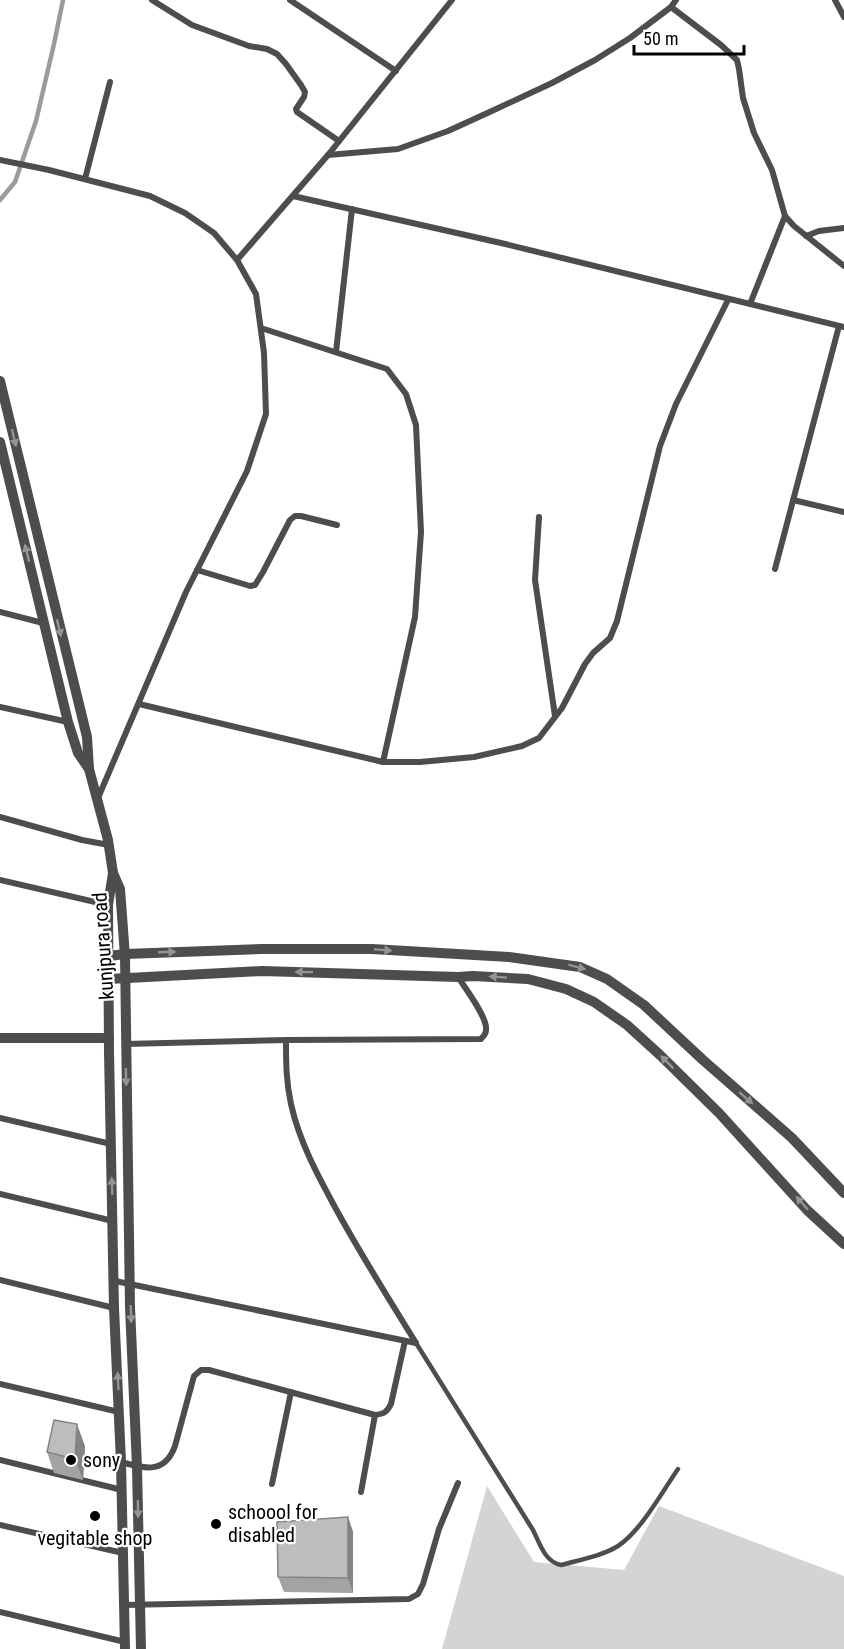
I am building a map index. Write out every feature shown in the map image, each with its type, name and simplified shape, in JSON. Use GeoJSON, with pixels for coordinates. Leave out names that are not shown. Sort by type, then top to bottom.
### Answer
{"type":"FeatureCollection","features":[{"type":"Feature","properties":{"kind":"street"},"geometry":{"type":"LineString","coordinates":[[152,0],[192,25],[277,54],[305,92],[296,109],[297,112],[339,141]]}},
{"type":"Feature","properties":{"kind":"street"},"geometry":{"type":"LineString","coordinates":[[290,0],[396,71]]}},
{"type":"Feature","properties":{"kind":"street"},"geometry":{"type":"LineString","coordinates":[[237,260],[328,155],[452,0]]}},
{"type":"Feature","properties":{"kind":"street"},"geometry":{"type":"LineString","coordinates":[[328,155],[398,149],[448,130],[552,83],[594,60],[630,38],[671,7],[676,0]]}},
{"type":"Feature","properties":{"kind":"street"},"geometry":{"type":"LineString","coordinates":[[835,0],[844,17]]}},
{"type":"Feature","properties":{"kind":"street"},"geometry":{"type":"LineString","coordinates":[[671,7],[737,60],[743,98],[754,133],[772,170],[785,216],[794,226],[844,266]]}},
{"type":"Feature","properties":{"kind":"street"},"geometry":{"type":"LineString","coordinates":[[85,179],[110,82]]}},
{"type":"Feature","properties":{"kind":"street"},"geometry":{"type":"LineString","coordinates":[[0,160],[150,196],[185,213],[214,233],[237,260],[256,294],[264,353],[266,414],[247,471],[186,592],[98,798]]}},
{"type":"Feature","properties":{"kind":"street"},"geometry":{"type":"LineString","coordinates":[[293,196],[501,243],[842,326],[775,568]]}},
{"type":"Feature","properties":{"kind":"street"},"geometry":{"type":"LineString","coordinates":[[336,352],[352,209]]}},
{"type":"Feature","properties":{"kind":"street"},"geometry":{"type":"LineString","coordinates":[[750,304],[785,216]]}},
{"type":"Feature","properties":{"kind":"street"},"geometry":{"type":"LineString","coordinates":[[806,236],[819,231],[844,228]]}},
{"type":"Feature","properties":{"kind":"street"},"geometry":{"type":"LineString","coordinates":[[139,704],[383,762],[420,762],[474,757],[522,746],[539,738],[562,708],[585,664],[613,633],[660,446],[668,424],[728,300]]}},
{"type":"Feature","properties":{"kind":"street"},"geometry":{"type":"LineString","coordinates":[[261,328],[387,369],[406,394],[416,425],[422,532],[415,617],[383,762]]}},
{"type":"Feature","properties":{"kind":"street"},"geometry":{"type":"LineString","coordinates":[[0,381],[87,737],[89,769],[109,845],[113,873]]}},
{"type":"Feature","properties":{"kind":"street"},"geometry":{"type":"LineString","coordinates":[[0,442],[68,722],[78,753],[89,769]]}},
{"type":"Feature","properties":{"kind":"street"},"geometry":{"type":"LineString","coordinates":[[794,500],[844,512]]}},
{"type":"Feature","properties":{"kind":"street"},"geometry":{"type":"LineString","coordinates":[[197,570],[250,586],[255,585],[290,520],[295,516],[337,525]]}},
{"type":"Feature","properties":{"kind":"street"},"geometry":{"type":"LineString","coordinates":[[539,517],[535,580],[555,716]]}},
{"type":"Feature","properties":{"kind":"street"},"geometry":{"type":"LineString","coordinates":[[0,612],[43,623]]}},
{"type":"Feature","properties":{"kind":"street"},"geometry":{"type":"LineString","coordinates":[[0,707],[68,722]]}},
{"type":"Feature","properties":{"kind":"street"},"geometry":{"type":"LineString","coordinates":[[0,817],[109,845]]}},
{"type":"Feature","properties":{"kind":"street","name":"kunjpura road"},"geometry":{"type":"LineString","coordinates":[[113,873],[108,905],[109,1038],[114,1308],[122,1490],[125,1646]]}},
{"type":"Feature","properties":{"kind":"street","name":"kunjpura road"},"geometry":{"type":"LineString","coordinates":[[113,873],[120,889],[125,954],[125,1044],[141,1649]]}},
{"type":"Feature","properties":{"kind":"street"},"geometry":{"type":"LineString","coordinates":[[0,880],[108,905]]}},
{"type":"Feature","properties":{"kind":"street"},"geometry":{"type":"LineString","coordinates":[[109,956],[261,948],[372,949],[509,957],[580,967],[607,979],[644,1005],[792,1138],[844,1193]]}},
{"type":"Feature","properties":{"kind":"street"},"geometry":{"type":"LineString","coordinates":[[109,979],[262,971],[473,976],[528,980],[566,989],[594,1002],[627,1025],[660,1055],[719,1113],[807,1210],[844,1244]]}},
{"type":"Feature","properties":{"kind":"street"},"geometry":{"type":"LineString","coordinates":[[125,1044],[481,1039],[487,1028],[458,977]]}},
{"type":"Feature","properties":{"kind":"street"},"geometry":{"type":"LineString","coordinates":[[0,1038],[109,1038]]}},
{"type":"Feature","properties":{"kind":"street"},"geometry":{"type":"LineString","coordinates":[[286,1040],[286,1074],[291,1105],[320,1181],[416,1343]]}},
{"type":"Feature","properties":{"kind":"street"},"geometry":{"type":"LineString","coordinates":[[0,1118],[111,1144]]}},
{"type":"Feature","properties":{"kind":"street"},"geometry":{"type":"LineString","coordinates":[[0,1194],[113,1222]]}},
{"type":"Feature","properties":{"kind":"street"},"geometry":{"type":"LineString","coordinates":[[0,1280],[114,1308]]}},
{"type":"Feature","properties":{"kind":"street"},"geometry":{"type":"LineString","coordinates":[[115,1281],[416,1343]]}},
{"type":"Feature","properties":{"kind":"street"},"geometry":{"type":"LineString","coordinates":[[121,1462],[137,1467],[158,1467],[167,1462],[172,1456],[191,1383],[194,1376],[201,1370],[209,1370],[375,1415],[384,1414],[391,1404],[405,1341]]}},
{"type":"Feature","properties":{"kind":"street"},"geometry":{"type":"LineString","coordinates":[[0,1384],[119,1412]]}},
{"type":"Feature","properties":{"kind":"street"},"geometry":{"type":"LineString","coordinates":[[272,1484],[291,1392]]}},
{"type":"Feature","properties":{"kind":"street"},"geometry":{"type":"LineString","coordinates":[[361,1492],[375,1415]]}},
{"type":"Feature","properties":{"kind":"street"},"geometry":{"type":"LineString","coordinates":[[0,1460],[122,1490]]}},
{"type":"Feature","properties":{"kind":"street"},"geometry":{"type":"LineString","coordinates":[[124,1605],[409,1599],[417,1594],[423,1584],[439,1529],[458,1483]]}},
{"type":"Feature","properties":{"kind":"street"},"geometry":{"type":"LineString","coordinates":[[0,1525],[123,1553]]}},
{"type":"Feature","properties":{"kind":"street"},"geometry":{"type":"LineString","coordinates":[[0,1612],[125,1646]]}},
{"type":"Feature","properties":{"kind":"lane"},"geometry":{"type":"LineString","coordinates":[[416,1343],[533,1530],[547,1558],[554,1564],[561,1566],[617,1547],[640,1524],[678,1468]]}},
{"type":"Feature","properties":{"kind":"shaded area"},"geometry":{"type":"Polygon","coordinates":[[[487,1486],[534,1562],[624,1570],[659,1506],[844,1576],[844,1649],[442,1649],[487,1486]]]}},
{"type":"Feature","properties":{"kind":"building"},"geometry":{"type":"Polygon","coordinates":[[[54,1420],[77,1424],[75,1459],[47,1452],[54,1420]]]}},
{"type":"Feature","properties":{"kind":"building"},"geometry":{"type":"Polygon","coordinates":[[[348,1517],[348,1578],[278,1577],[277,1522],[348,1517]]]}},
{"type":"Feature","properties":{"kind":"waterway"},"geometry":{"type":"LineString","coordinates":[[0,200],[15,182],[36,121],[63,0]]}},
{"type":"Feature","properties":{"kind":"place","name":"sony"},"geometry":{"type":"Point","coordinates":[71,1460]}},
{"type":"Feature","properties":{"kind":"place","name":"vegitable shop"},"geometry":{"type":"Point","coordinates":[95,1516]}},
{"type":"Feature","properties":{"kind":"place","name":"schoool for disabled"},"geometry":{"type":"Point","coordinates":[216,1524]}}]}
